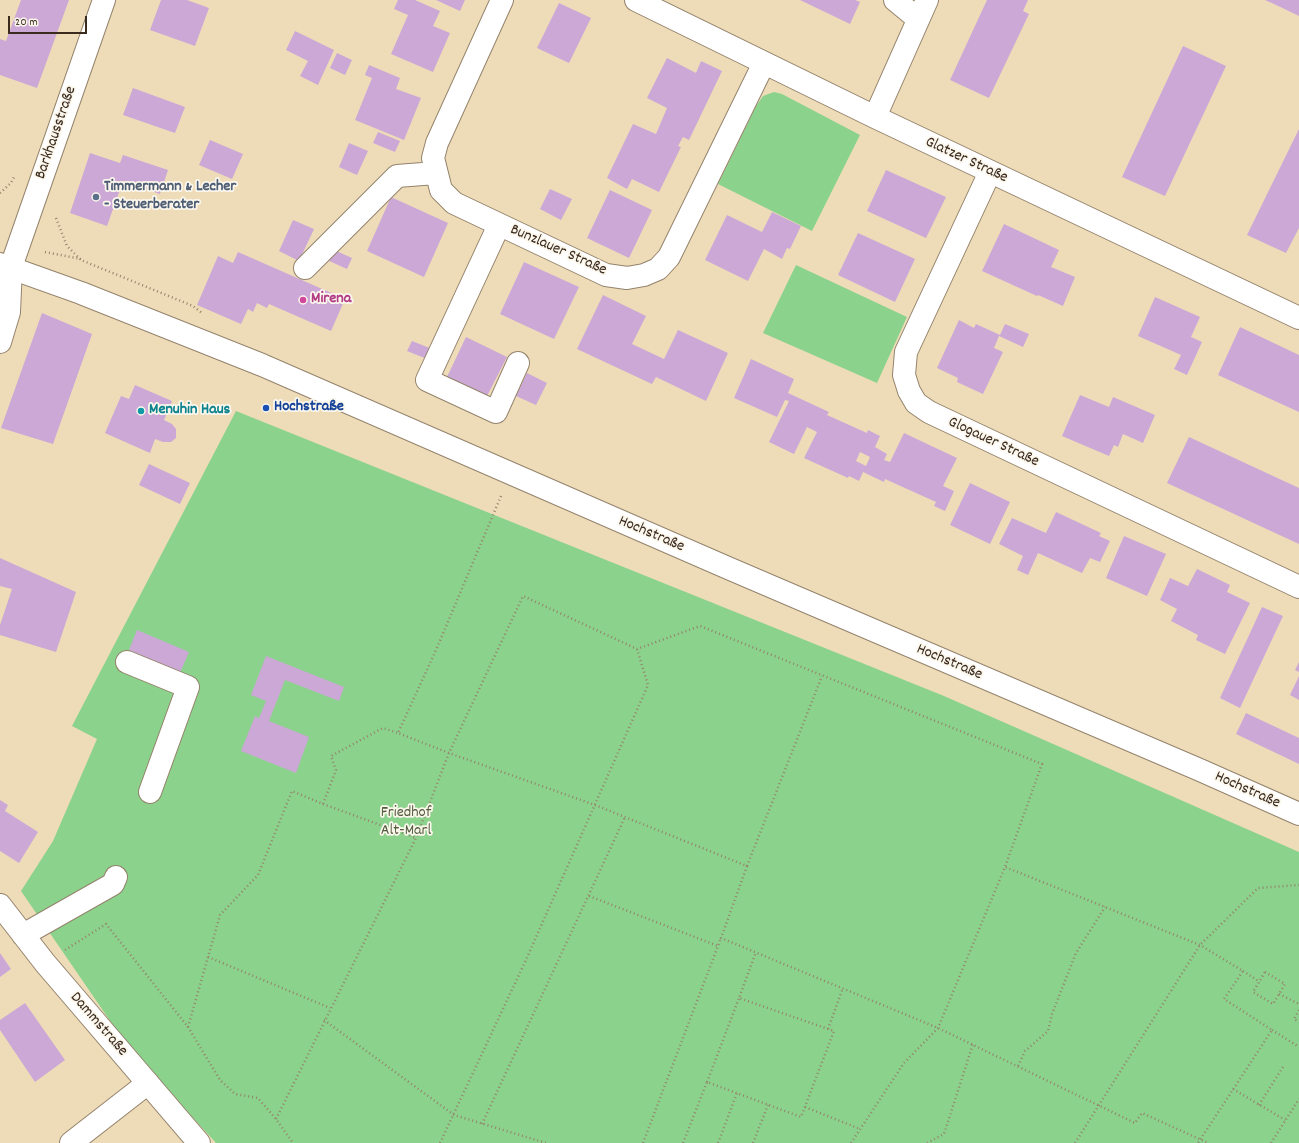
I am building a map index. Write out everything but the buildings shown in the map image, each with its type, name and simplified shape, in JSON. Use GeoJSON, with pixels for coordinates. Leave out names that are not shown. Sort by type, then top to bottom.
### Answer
{"type":"FeatureCollection","features":[{"type":"Feature","properties":{"kind":"street","name":"Barkhausstraße"},"geometry":{"type":"LineString","coordinates":[[0,342],[9,312],[6,266],[104,0]]}},
{"type":"Feature","properties":{"kind":"street","name":"Bunzlauer Straße"},"geometry":{"type":"LineString","coordinates":[[502,0],[437,143],[434,158],[436,173],[441,190],[454,203],[606,275],[627,278],[644,275],[658,269],[669,257],[764,63]]}},
{"type":"Feature","properties":{"kind":"street","name":"Glatzer Straße"},"geometry":{"type":"LineString","coordinates":[[636,0],[875,117],[1299,318]]}},
{"type":"Feature","properties":{"kind":"street"},"geometry":{"type":"LineString","coordinates":[[875,117],[922,9],[895,0]]}},
{"type":"Feature","properties":{"kind":"street","name":"Glogauer Straße"},"geometry":{"type":"LineString","coordinates":[[990,172],[906,352],[904,375],[909,390],[916,403],[929,412],[1299,587]]}},
{"type":"Feature","properties":{"kind":"street"},"geometry":{"type":"LineString","coordinates":[[305,268],[397,176],[436,173]]}},
{"type":"Feature","properties":{"kind":"street"},"geometry":{"type":"LineString","coordinates":[[499,224],[427,380],[496,412],[518,363]]}},
{"type":"Feature","properties":{"kind":"street","name":"Hochstraße"},"geometry":{"type":"LineString","coordinates":[[6,266],[262,365],[510,474],[1200,770],[1299,814]]}},
{"type":"Feature","properties":{"kind":"street"},"geometry":{"type":"LineString","coordinates":[[127,662],[188,687],[150,792]]}},
{"type":"Feature","properties":{"kind":"street"},"geometry":{"type":"LineString","coordinates":[[23,936],[113,884],[116,877]]}},
{"type":"Feature","properties":{"kind":"street","name":"Dammstraße"},"geometry":{"type":"LineString","coordinates":[[0,905],[45,964],[199,1143]]}},
{"type":"Feature","properties":{"kind":"street"},"geometry":{"type":"LineString","coordinates":[[71,1143],[148,1083]]}},
{"type":"Feature","properties":{"kind":"path"},"geometry":{"type":"LineString","coordinates":[[56,213],[56,221],[67,246],[81,260],[193,306],[206,316]]}},
{"type":"Feature","properties":{"kind":"path"},"geometry":{"type":"LineString","coordinates":[[398,733],[436,650],[510,474]]}},
{"type":"Feature","properties":{"kind":"path"},"geometry":{"type":"LineString","coordinates":[[276,1119],[416,838],[449,753],[523,596],[637,649],[700,626],[1042,764],[1005,867],[938,1028],[904,1063],[851,1143]]}},
{"type":"Feature","properties":{"kind":"path"},"geometry":{"type":"LineString","coordinates":[[440,1143],[595,805],[648,685],[637,649]]}},
{"type":"Feature","properties":{"kind":"path"},"geometry":{"type":"LineString","coordinates":[[643,1143],[747,866],[822,676]]}},
{"type":"Feature","properties":{"kind":"path"},"geometry":{"type":"LineString","coordinates":[[322,804],[336,770],[331,756],[383,728],[595,805],[747,866]]}},
{"type":"Feature","properties":{"kind":"path"},"geometry":{"type":"LineString","coordinates":[[188,1027],[220,915],[258,875],[292,791],[322,804],[416,838]]}},
{"type":"Feature","properties":{"kind":"path"},"geometry":{"type":"LineString","coordinates":[[482,1124],[625,817]]}},
{"type":"Feature","properties":{"kind":"path"},"geometry":{"type":"LineString","coordinates":[[1005,867],[1200,945],[1260,982]]}},
{"type":"Feature","properties":{"kind":"path"},"geometry":{"type":"LineString","coordinates":[[1075,1143],[1200,945],[1258,888],[1299,885]]}},
{"type":"Feature","properties":{"kind":"path"},"geometry":{"type":"LineString","coordinates":[[589,896],[718,946]]}},
{"type":"Feature","properties":{"kind":"path"},"geometry":{"type":"LineString","coordinates":[[1018,1066],[1025,1051],[1048,1031],[1052,1014],[1076,953],[1106,907]]}},
{"type":"Feature","properties":{"kind":"path"},"geometry":{"type":"LineString","coordinates":[[45,964],[106,924],[188,1027],[220,1080],[235,1094],[258,1098],[276,1119],[293,1143]]}},
{"type":"Feature","properties":{"kind":"path"},"geometry":{"type":"LineString","coordinates":[[721,938],[938,1028],[1135,1123],[1142,1113],[1208,1143]]}},
{"type":"Feature","properties":{"kind":"path"},"geometry":{"type":"LineString","coordinates":[[683,1143],[756,952]]}},
{"type":"Feature","properties":{"kind":"path"},"geometry":{"type":"LineString","coordinates":[[208,957],[330,1008]]}},
{"type":"Feature","properties":{"kind":"path"},"geometry":{"type":"LineString","coordinates":[[1243,971],[1224,998],[1299,1047]]}},
{"type":"Feature","properties":{"kind":"path"},"geometry":{"type":"LineString","coordinates":[[1265,972],[1285,984],[1273,1004],[1254,992],[1260,982],[1265,972]]}},
{"type":"Feature","properties":{"kind":"path"},"geometry":{"type":"LineString","coordinates":[[828,1029],[843,988]]}},
{"type":"Feature","properties":{"kind":"path"},"geometry":{"type":"LineString","coordinates":[[1279,994],[1299,1004]]}},
{"type":"Feature","properties":{"kind":"path"},"geometry":{"type":"LineString","coordinates":[[707,1082],[801,1117],[834,1031],[739,998]]}},
{"type":"Feature","properties":{"kind":"path"},"geometry":{"type":"LineString","coordinates":[[1299,1010],[1294,1019],[1299,1022]]}},
{"type":"Feature","properties":{"kind":"path"},"geometry":{"type":"LineString","coordinates":[[324,1020],[454,1115],[546,1143]]}},
{"type":"Feature","properties":{"kind":"path"},"geometry":{"type":"LineString","coordinates":[[1198,1143],[1272,1030]]}},
{"type":"Feature","properties":{"kind":"path"},"geometry":{"type":"LineString","coordinates":[[927,1143],[944,1134],[973,1044]]}},
{"type":"Feature","properties":{"kind":"path"},"geometry":{"type":"LineString","coordinates":[[1259,1104],[1283,1067]]}},
{"type":"Feature","properties":{"kind":"path"},"geometry":{"type":"LineString","coordinates":[[1233,1089],[1285,1120]]}},
{"type":"Feature","properties":{"kind":"path"},"geometry":{"type":"LineString","coordinates":[[718,1143],[737,1093]]}},
{"type":"Feature","properties":{"kind":"path"},"geometry":{"type":"LineString","coordinates":[[1270,1143],[1299,1099]]}},
{"type":"Feature","properties":{"kind":"path"},"geometry":{"type":"LineString","coordinates":[[753,1143],[768,1104]]}},
{"type":"Feature","properties":{"kind":"path"},"geometry":{"type":"LineString","coordinates":[[805,1107],[860,1129]]}},
{"type":"Feature","properties":{"kind":"green space"},"geometry":{"type":"Polygon","coordinates":[[[774,92],[782,94],[860,135],[812,231],[718,184],[756,106],[763,96],[774,92]]]}},
{"type":"Feature","properties":{"kind":"green space"},"geometry":{"type":"Polygon","coordinates":[[[796,265],[907,317],[877,383],[763,333],[796,265]]]}},
{"type":"Feature","properties":{"kind":"green space","name":"Friedhof Alt-Marl"},"geometry":{"type":"Polygon","coordinates":[[[236,411],[944,696],[1299,852],[1299,1143],[216,1143],[128,1047],[21,891],[53,841],[97,739],[72,726],[236,411]]]}},
{"type":"Feature","properties":{"kind":"place","name":"Timmermann & Lecher - Steuerberater"},"geometry":{"type":"Point","coordinates":[96,197]}},
{"type":"Feature","properties":{"kind":"place","name":"Mirena"},"geometry":{"type":"Point","coordinates":[303,300]}},
{"type":"Feature","properties":{"kind":"place","name":"Hochstraße"},"geometry":{"type":"Point","coordinates":[266,408]}},
{"type":"Feature","properties":{"kind":"place","name":"Menuhin Haus"},"geometry":{"type":"Point","coordinates":[141,411]}}]}
